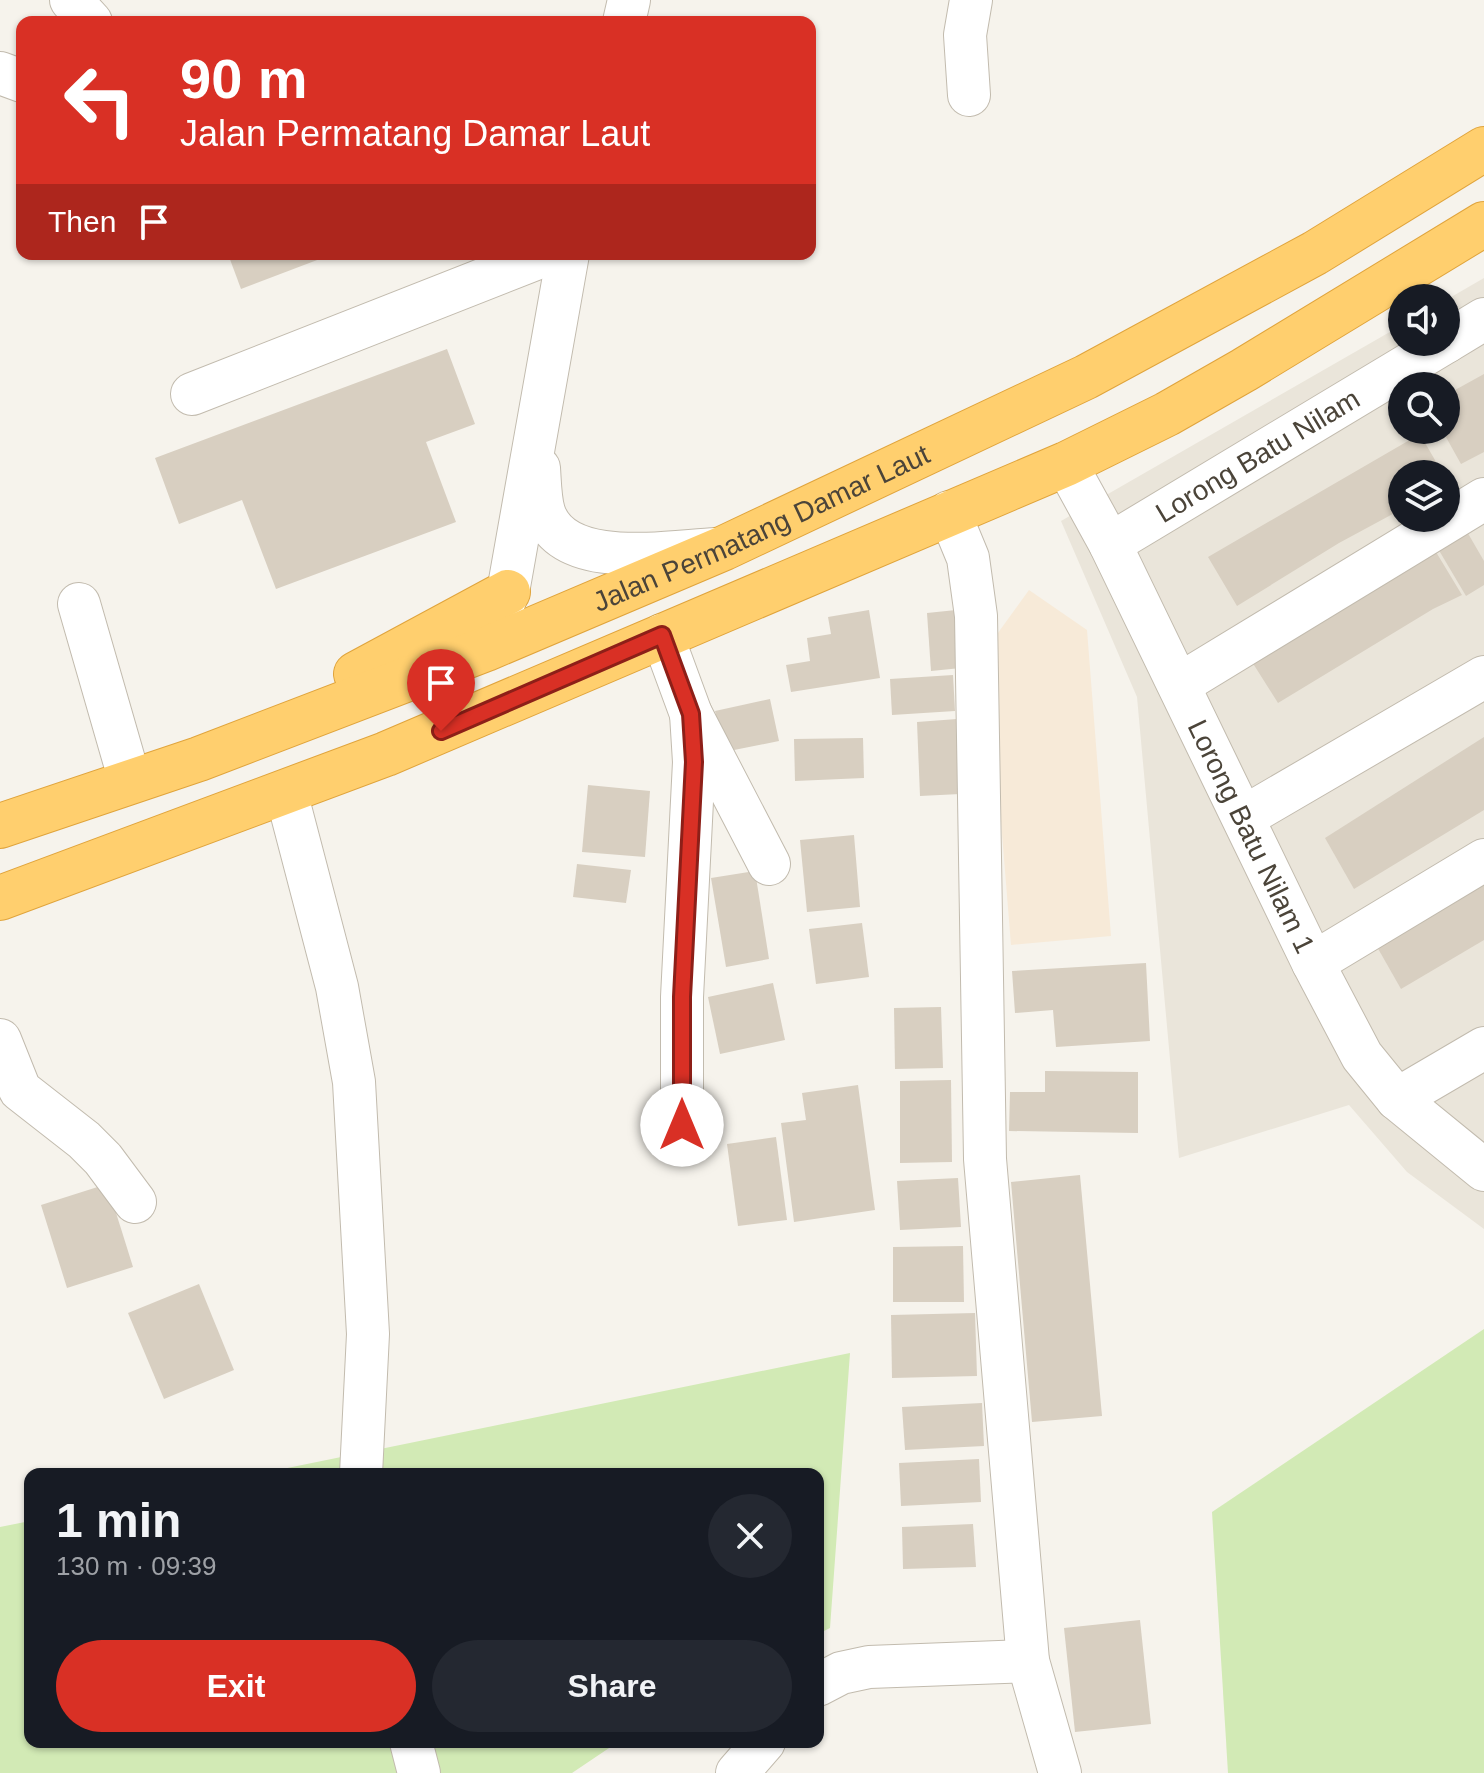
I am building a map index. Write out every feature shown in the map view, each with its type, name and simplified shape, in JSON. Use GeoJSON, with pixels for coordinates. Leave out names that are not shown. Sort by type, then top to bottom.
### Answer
{"type":"FeatureCollection","features":[{"type":"Feature","properties":{"kind":"highway","name":"Jalan Permatang Damar Laut"},"geometry":{"type":"LineString","coordinates":[[0,826],[199,759],[486,649],[724,548],[1086,377],[1315,253],[1484,149]]}},
{"type":"Feature","properties":{"kind":"highway","name":"Jalan Permatang Damar Laut"},"geometry":{"type":"LineString","coordinates":[[0,898],[386,754],[1066,464],[1167,414],[1244,370],[1484,224]]}},
{"type":"Feature","properties":{"kind":"highway"},"geometry":{"type":"LineString","coordinates":[[199,759],[508,592]]}},
{"type":"Feature","properties":{"kind":"street"},"geometry":{"type":"LineString","coordinates":[[71,0],[86,16]]}},
{"type":"Feature","properties":{"kind":"street"},"geometry":{"type":"LineString","coordinates":[[969,95],[965,35],[971,0]]}},
{"type":"Feature","properties":{"kind":"street"},"geometry":{"type":"LineString","coordinates":[[192,394],[533,260]]}},
{"type":"Feature","properties":{"kind":"street"},"geometry":{"type":"LineString","coordinates":[[486,649],[508,592],[567,260]]}},
{"type":"Feature","properties":{"kind":"street","name":"Lorong Batu Nilam"},"geometry":{"type":"LineString","coordinates":[[1460,334],[1484,319]]}},
{"type":"Feature","properties":{"kind":"street","name":"Lorong Batu Nilam"},"geometry":{"type":"LineString","coordinates":[[1110,544],[1423,356]]}},
{"type":"Feature","properties":{"kind":"street"},"geometry":{"type":"LineString","coordinates":[[535,435],[544,513],[558,534],[581,549],[607,553],[724,548]]}},
{"type":"Feature","properties":{"kind":"street","name":"Lorong Batu Nilam 1"},"geometry":{"type":"LineString","coordinates":[[1066,464],[1110,544],[1313,963],[1362,1056],[1397,1099],[1484,1170]]}},
{"type":"Feature","properties":{"kind":"street"},"geometry":{"type":"LineString","coordinates":[[1180,684],[1484,499]]}},
{"type":"Feature","properties":{"kind":"street"},"geometry":{"type":"LineString","coordinates":[[949,512],[968,558],[976,616],[985,1159],[1028,1661],[1060,1773]]}},
{"type":"Feature","properties":{"kind":"street"},"geometry":{"type":"LineString","coordinates":[[79,604],[130,781]]}},
{"type":"Feature","properties":{"kind":"street"},"geometry":{"type":"LineString","coordinates":[[662,635],[691,714],[769,864]]}},
{"type":"Feature","properties":{"kind":"street"},"geometry":{"type":"LineString","coordinates":[[1244,817],[1484,677]]}},
{"type":"Feature","properties":{"kind":"street"},"geometry":{"type":"LineString","coordinates":[[682,1125],[682,997],[694,794],[691,714]]}},
{"type":"Feature","properties":{"kind":"street"},"geometry":{"type":"LineString","coordinates":[[286,792],[337,987],[354,1082],[368,1334],[361,1468]]}},
{"type":"Feature","properties":{"kind":"street"},"geometry":{"type":"LineString","coordinates":[[1313,963],[1484,860]]}},
{"type":"Feature","properties":{"kind":"street"},"geometry":{"type":"LineString","coordinates":[[0,1040],[20,1090],[84,1140],[103,1159],[135,1202]]}},
{"type":"Feature","properties":{"kind":"street"},"geometry":{"type":"LineString","coordinates":[[1397,1099],[1484,1048]]}},
{"type":"Feature","properties":{"kind":"street"},"geometry":{"type":"LineString","coordinates":[[824,1682],[841,1673],[869,1667],[1028,1661]]}},
{"type":"Feature","properties":{"kind":"street"},"geometry":{"type":"LineString","coordinates":[[413,1748],[419,1773]]}},
{"type":"Feature","properties":{"kind":"street"},"geometry":{"type":"LineString","coordinates":[[737,1773],[759,1748]]}},
{"type":"Feature","properties":{"kind":"shaded area"},"geometry":{"type":"Polygon","coordinates":[[[1484,278],[1484,1229],[1407,1172],[1349,1105],[1179,1158],[1137,697],[1061,521],[1388,333],[1388,356],[1460,356],[1460,292],[1484,278]]]}},
{"type":"Feature","properties":{"kind":"shaded area"},"geometry":{"type":"Polygon","coordinates":[[[1029,590],[1087,630],[1111,936],[1011,945],[987,648],[1029,590]]]}},
{"type":"Feature","properties":{"kind":"green space"},"geometry":{"type":"Polygon","coordinates":[[[1484,1329],[1484,1773],[1228,1773],[1212,1512],[1484,1329]]]}},
{"type":"Feature","properties":{"kind":"green space"},"geometry":{"type":"Polygon","coordinates":[[[850,1353],[830,1628],[824,1631],[824,1468],[287,1468],[850,1353]]]}},
{"type":"Feature","properties":{"kind":"green space"},"geometry":{"type":"Polygon","coordinates":[[[24,1522],[24,1748],[609,1748],[572,1773],[0,1773],[0,1527],[24,1522]]]}},
{"type":"Feature","properties":{"kind":"building"},"geometry":{"type":"Polygon","coordinates":[[[230,260],[317,260],[241,289],[230,260]]]}},
{"type":"Feature","properties":{"kind":"building"},"geometry":{"type":"Polygon","coordinates":[[[447,349],[475,424],[426,442],[456,522],[276,589],[242,500],[179,524],[155,458],[447,349]]]}},
{"type":"Feature","properties":{"kind":"building"},"geometry":{"type":"Polygon","coordinates":[[[1484,374],[1484,452],[1461,464],[1450,444],[1460,444],[1460,387],[1484,374]]]}},
{"type":"Feature","properties":{"kind":"building"},"geometry":{"type":"Polygon","coordinates":[[[1403,444],[1426,444],[1435,460],[1388,460],[1388,517],[1237,606],[1208,557],[1403,444]]]}},
{"type":"Feature","properties":{"kind":"building"},"geometry":{"type":"Polygon","coordinates":[[[1466,530],[1484,561],[1484,585],[1466,596],[1437,547],[1466,530]]]}},
{"type":"Feature","properties":{"kind":"building"},"geometry":{"type":"Polygon","coordinates":[[[1433,547],[1462,595],[1433,609],[1278,703],[1247,654],[1433,547]]]}},
{"type":"Feature","properties":{"kind":"building"},"geometry":{"type":"Polygon","coordinates":[[[869,610],[880,678],[791,692],[786,665],[810,661],[807,638],[831,634],[828,617],[869,610]]]}},
{"type":"Feature","properties":{"kind":"building"},"geometry":{"type":"Polygon","coordinates":[[[956,610],[961,668],[931,671],[927,613],[956,610]]]}},
{"type":"Feature","properties":{"kind":"building"},"geometry":{"type":"Polygon","coordinates":[[[953,675],[955,711],[892,715],[890,679],[953,675]]]}},
{"type":"Feature","properties":{"kind":"building"},"geometry":{"type":"Polygon","coordinates":[[[770,699],[779,741],[724,752],[715,711],[770,699]]]}},
{"type":"Feature","properties":{"kind":"building"},"geometry":{"type":"Polygon","coordinates":[[[957,719],[960,794],[920,796],[917,722],[957,719]]]}},
{"type":"Feature","properties":{"kind":"building"},"geometry":{"type":"Polygon","coordinates":[[[1484,737],[1484,810],[1354,889],[1325,838],[1484,737]]]}},
{"type":"Feature","properties":{"kind":"building"},"geometry":{"type":"Polygon","coordinates":[[[863,738],[864,778],[795,781],[794,739],[863,738]]]}},
{"type":"Feature","properties":{"kind":"building"},"geometry":{"type":"Polygon","coordinates":[[[588,785],[650,791],[645,857],[582,852],[588,785]]]}},
{"type":"Feature","properties":{"kind":"building"},"geometry":{"type":"Polygon","coordinates":[[[854,835],[860,907],[807,912],[800,840],[854,835]]]}},
{"type":"Feature","properties":{"kind":"building"},"geometry":{"type":"Polygon","coordinates":[[[577,864],[631,870],[626,903],[573,897],[577,864]]]}},
{"type":"Feature","properties":{"kind":"building"},"geometry":{"type":"Polygon","coordinates":[[[755,871],[769,959],[726,967],[711,878],[755,871]]]}},
{"type":"Feature","properties":{"kind":"building"},"geometry":{"type":"Polygon","coordinates":[[[1484,875],[1484,940],[1401,989],[1372,938],[1484,875]]]}},
{"type":"Feature","properties":{"kind":"building"},"geometry":{"type":"Polygon","coordinates":[[[862,923],[869,977],[816,984],[809,929],[862,923]]]}},
{"type":"Feature","properties":{"kind":"building"},"geometry":{"type":"Polygon","coordinates":[[[1146,963],[1150,1041],[1056,1047],[1053,1010],[1015,1013],[1012,971],[1146,963]]]}},
{"type":"Feature","properties":{"kind":"building"},"geometry":{"type":"Polygon","coordinates":[[[773,983],[785,1040],[720,1054],[708,997],[773,983]]]}},
{"type":"Feature","properties":{"kind":"building"},"geometry":{"type":"Polygon","coordinates":[[[941,1007],[943,1068],[895,1069],[894,1008],[941,1007]]]}},
{"type":"Feature","properties":{"kind":"building"},"geometry":{"type":"Polygon","coordinates":[[[1045,1071],[1138,1072],[1138,1133],[1009,1131],[1010,1092],[1045,1092],[1045,1071]]]}},
{"type":"Feature","properties":{"kind":"building"},"geometry":{"type":"Polygon","coordinates":[[[951,1080],[952,1162],[900,1163],[900,1081],[951,1080]]]}},
{"type":"Feature","properties":{"kind":"building"},"geometry":{"type":"Polygon","coordinates":[[[858,1085],[875,1210],[794,1222],[781,1123],[806,1120],[802,1093],[858,1085]]]}},
{"type":"Feature","properties":{"kind":"building"},"geometry":{"type":"Polygon","coordinates":[[[776,1137],[787,1220],[738,1226],[727,1144],[776,1137]]]}},
{"type":"Feature","properties":{"kind":"building"},"geometry":{"type":"Polygon","coordinates":[[[1080,1175],[1102,1416],[1032,1422],[1011,1182],[1080,1175]]]}},
{"type":"Feature","properties":{"kind":"building"},"geometry":{"type":"Polygon","coordinates":[[[958,1178],[961,1227],[900,1230],[897,1181],[958,1178]]]}},
{"type":"Feature","properties":{"kind":"building"},"geometry":{"type":"Polygon","coordinates":[[[107,1184],[133,1267],[67,1288],[41,1205],[107,1184]]]}},
{"type":"Feature","properties":{"kind":"building"},"geometry":{"type":"Polygon","coordinates":[[[963,1246],[964,1302],[893,1302],[893,1247],[963,1246]]]}},
{"type":"Feature","properties":{"kind":"building"},"geometry":{"type":"Polygon","coordinates":[[[199,1284],[234,1370],[164,1399],[128,1313],[199,1284]]]}},
{"type":"Feature","properties":{"kind":"building"},"geometry":{"type":"Polygon","coordinates":[[[975,1313],[977,1376],[892,1378],[891,1315],[975,1313]]]}},
{"type":"Feature","properties":{"kind":"building"},"geometry":{"type":"Polygon","coordinates":[[[982,1403],[984,1446],[905,1450],[902,1407],[982,1403]]]}},
{"type":"Feature","properties":{"kind":"building"},"geometry":{"type":"Polygon","coordinates":[[[979,1459],[981,1502],[901,1506],[899,1463],[979,1459]]]}},
{"type":"Feature","properties":{"kind":"building"},"geometry":{"type":"Polygon","coordinates":[[[973,1524],[976,1567],[903,1569],[902,1527],[973,1524]]]}},
{"type":"Feature","properties":{"kind":"building"},"geometry":{"type":"Polygon","coordinates":[[[1140,1620],[1151,1724],[1075,1732],[1064,1628],[1140,1620]]]}},
{"type":"Feature","properties":{"kind":"route"},"geometry":{"type":"LineString","coordinates":[[441,731],[662,635],[691,714],[694,762],[682,997],[682,1125]]}}]}
